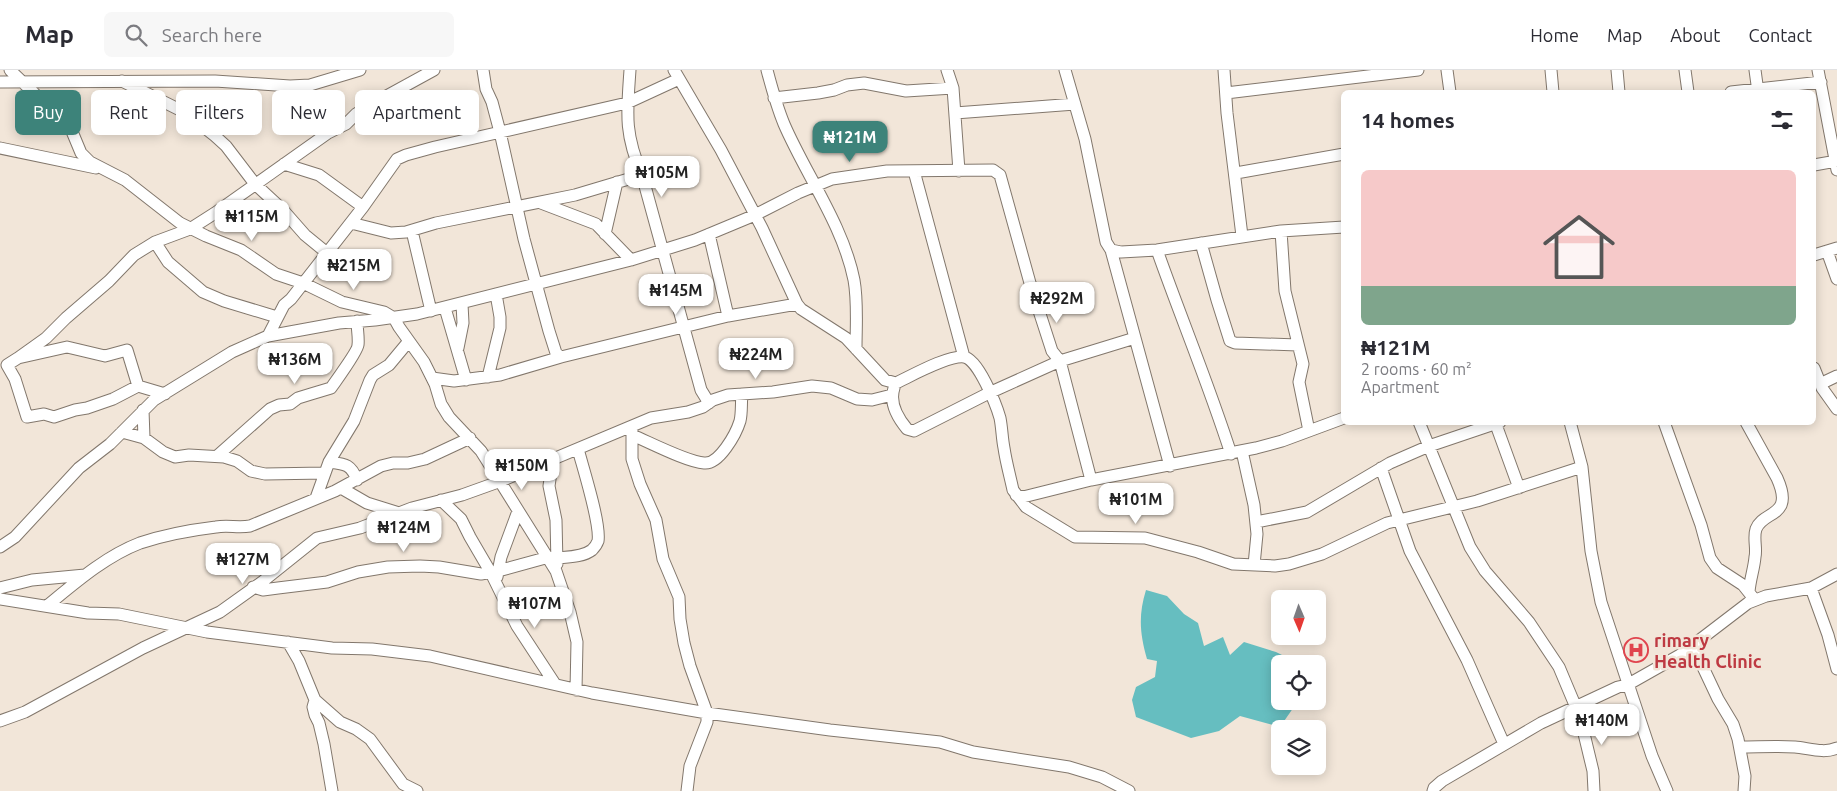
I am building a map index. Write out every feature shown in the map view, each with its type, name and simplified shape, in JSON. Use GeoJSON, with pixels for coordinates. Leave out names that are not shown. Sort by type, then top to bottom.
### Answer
{"type":"FeatureCollection","features":[{"type":"Feature","properties":{"kind":"street"},"geometry":{"type":"LineString","coordinates":[[10,70],[71,129],[81,153],[90,162],[140,191],[180,223],[241,250],[276,274],[303,283],[342,302],[384,312],[394,318],[417,350],[432,378],[441,404],[449,417],[470,438],[501,481],[529,529],[553,558]]}},
{"type":"Feature","properties":{"kind":"street"},"geometry":{"type":"LineString","coordinates":[[0,82],[215,80],[290,86],[310,85],[360,70]]}},
{"type":"Feature","properties":{"kind":"street"},"geometry":{"type":"LineString","coordinates":[[164,394],[138,386],[113,400],[87,408],[54,417],[44,414],[28,418],[12,370],[7,366],[46,338],[109,281],[134,255],[155,242],[190,229],[328,133],[346,124],[356,114],[434,70]]}},
{"type":"Feature","properties":{"kind":"street"},"geometry":{"type":"LineString","coordinates":[[483,70],[486,89],[492,102],[500,132],[516,205],[537,283],[556,352],[561,357]]}},
{"type":"Feature","properties":{"kind":"street"},"geometry":{"type":"LineString","coordinates":[[630,70],[627,102],[628,132],[632,154],[642,175],[664,250],[701,390],[709,403]]}},
{"type":"Feature","properties":{"kind":"street"},"geometry":{"type":"LineString","coordinates":[[767,70],[774,98],[785,126],[816,186],[843,245],[854,280],[856,349]]}},
{"type":"Feature","properties":{"kind":"street"},"geometry":{"type":"LineString","coordinates":[[947,70],[954,88],[959,171]]}},
{"type":"Feature","properties":{"kind":"street"},"geometry":{"type":"LineString","coordinates":[[1065,70],[1085,139],[1106,242],[1110,250],[1170,466]]}},
{"type":"Feature","properties":{"kind":"street"},"geometry":{"type":"LineString","coordinates":[[1224,70],[1242,236]]}},
{"type":"Feature","properties":{"kind":"street"},"geometry":{"type":"LineString","coordinates":[[1226,93],[1418,70]]}},
{"type":"Feature","properties":{"kind":"street"},"geometry":{"type":"LineString","coordinates":[[1447,70],[1450,90]]}},
{"type":"Feature","properties":{"kind":"street"},"geometry":{"type":"LineString","coordinates":[[1551,70],[1553,90]]}},
{"type":"Feature","properties":{"kind":"street"},"geometry":{"type":"LineString","coordinates":[[1617,70],[1619,90]]}},
{"type":"Feature","properties":{"kind":"street"},"geometry":{"type":"LineString","coordinates":[[1685,70],[1688,90]]}},
{"type":"Feature","properties":{"kind":"street"},"geometry":{"type":"LineString","coordinates":[[1755,70],[1757,90]]}},
{"type":"Feature","properties":{"kind":"street"},"geometry":{"type":"LineString","coordinates":[[268,336],[284,305],[351,223],[397,159],[435,147],[627,102],[676,75],[721,150],[801,309],[846,338],[885,380],[896,383],[938,363],[954,358],[964,357],[972,360],[982,376],[1000,417],[1013,490],[1026,508],[1075,537],[1145,538],[1233,564],[1275,566],[1297,562],[1322,554],[1387,523],[1454,507],[1582,467]]}},
{"type":"Feature","properties":{"kind":"street"},"geometry":{"type":"LineString","coordinates":[[1761,90],[1820,76],[1836,164],[1816,165]]}},
{"type":"Feature","properties":{"kind":"street"},"geometry":{"type":"LineString","coordinates":[[146,80],[167,102]]}},
{"type":"Feature","properties":{"kind":"street"},"geometry":{"type":"LineString","coordinates":[[122,81],[186,113],[226,146],[255,184],[283,210],[305,235],[327,253]]}},
{"type":"Feature","properties":{"kind":"street"},"geometry":{"type":"LineString","coordinates":[[774,98],[818,93],[834,90],[846,85],[864,83],[906,91],[954,88]]}},
{"type":"Feature","properties":{"kind":"street"},"geometry":{"type":"LineString","coordinates":[[955,113],[1074,104]]}},
{"type":"Feature","properties":{"kind":"street"},"geometry":{"type":"LineString","coordinates":[[0,148],[104,170]]}},
{"type":"Feature","properties":{"kind":"street"},"geometry":{"type":"LineString","coordinates":[[1236,172],[1341,154]]}},
{"type":"Feature","properties":{"kind":"street"},"geometry":{"type":"LineString","coordinates":[[284,164],[319,175],[363,207]]}},
{"type":"Feature","properties":{"kind":"street"},"geometry":{"type":"LineString","coordinates":[[0,547],[15,537],[79,468],[110,444],[154,400],[232,352],[268,336],[339,322],[394,318],[431,311],[630,260],[709,234],[832,179],[888,171],[994,170],[1000,175],[1052,351],[1060,361],[1091,480]]}},
{"type":"Feature","properties":{"kind":"street"},"geometry":{"type":"LineString","coordinates":[[914,171],[964,357]]}},
{"type":"Feature","properties":{"kind":"street"},"geometry":{"type":"LineString","coordinates":[[351,223],[391,233],[412,230],[516,205],[541,203],[642,175]]}},
{"type":"Feature","properties":{"kind":"street"},"geometry":{"type":"LineString","coordinates":[[605,234],[617,182]]}},
{"type":"Feature","properties":{"kind":"street"},"geometry":{"type":"LineString","coordinates":[[541,203],[594,224],[630,260]]}},
{"type":"Feature","properties":{"kind":"street"},"geometry":{"type":"LineString","coordinates":[[1110,250],[1121,252],[1157,250],[1242,236],[1341,227]]}},
{"type":"Feature","properties":{"kind":"street"},"geometry":{"type":"LineString","coordinates":[[412,230],[431,311]]}},
{"type":"Feature","properties":{"kind":"street"},"geometry":{"type":"LineString","coordinates":[[1281,232],[1285,291],[1303,364],[1299,382],[1309,431]]}},
{"type":"Feature","properties":{"kind":"street"},"geometry":{"type":"LineString","coordinates":[[709,234],[728,316]]}},
{"type":"Feature","properties":{"kind":"street"},"geometry":{"type":"LineString","coordinates":[[155,242],[168,262],[203,292],[224,301],[278,318]]}},
{"type":"Feature","properties":{"kind":"street"},"geometry":{"type":"LineString","coordinates":[[1201,243],[1230,340],[1235,343],[1298,345]]}},
{"type":"Feature","properties":{"kind":"street"},"geometry":{"type":"LineString","coordinates":[[1157,250],[1177,307],[1236,453],[1254,505],[1256,522],[1254,565]]}},
{"type":"Feature","properties":{"kind":"street"},"geometry":{"type":"LineString","coordinates":[[1816,254],[1832,250],[1837,279]]}},
{"type":"Feature","properties":{"kind":"street"},"geometry":{"type":"LineString","coordinates":[[488,377],[500,328],[496,294]]}},
{"type":"Feature","properties":{"kind":"street"},"geometry":{"type":"LineString","coordinates":[[458,348],[463,323],[462,304]]}},
{"type":"Feature","properties":{"kind":"street"},"geometry":{"type":"LineString","coordinates":[[432,378],[454,381],[488,377],[728,316],[797,304]]}},
{"type":"Feature","properties":{"kind":"street"},"geometry":{"type":"LineString","coordinates":[[445,308],[466,380]]}},
{"type":"Feature","properties":{"kind":"street"},"geometry":{"type":"LineString","coordinates":[[217,456],[270,409],[279,405],[290,404],[298,398],[330,388],[354,357],[358,347],[357,321]]}},
{"type":"Feature","properties":{"kind":"street"},"geometry":{"type":"LineString","coordinates":[[896,383],[892,395],[894,408],[907,429],[914,431],[989,393],[1060,361],[1135,338]]}},
{"type":"Feature","properties":{"kind":"street"},"geometry":{"type":"LineString","coordinates":[[316,498],[329,462],[354,421],[370,380],[373,375],[390,365],[409,341]]}},
{"type":"Feature","properties":{"kind":"street"},"geometry":{"type":"LineString","coordinates":[[18,358],[67,347],[105,356],[127,350],[138,386]]}},
{"type":"Feature","properties":{"kind":"street"},"geometry":{"type":"LineString","coordinates":[[397,356],[417,350]]}},
{"type":"Feature","properties":{"kind":"street"},"geometry":{"type":"LineString","coordinates":[[1837,376],[1819,387],[1837,409]]}},
{"type":"Feature","properties":{"kind":"street"},"geometry":{"type":"LineString","coordinates":[[0,721],[33,708],[142,648],[220,612],[258,588],[262,582],[317,538],[360,528],[399,512],[462,495],[578,449],[632,431],[651,418],[688,412],[728,395],[812,386],[831,388],[857,399],[872,400],[892,395]]}},
{"type":"Feature","properties":{"kind":"street"},"geometry":{"type":"LineString","coordinates":[[632,431],[688,458],[705,464],[714,461],[720,456],[740,420],[742,394]]}},
{"type":"Feature","properties":{"kind":"street"},"geometry":{"type":"LineString","coordinates":[[143,410],[144,438]]}},
{"type":"Feature","properties":{"kind":"street"},"geometry":{"type":"LineString","coordinates":[[1016,495],[1023,497],[1091,480],[1236,453],[1282,441],[1341,419]]}},
{"type":"Feature","properties":{"kind":"street"},"geometry":{"type":"LineString","coordinates":[[1420,425],[1475,555],[1485,571],[1543,642],[1559,667],[1576,706],[1589,748],[1594,791]]}},
{"type":"Feature","properties":{"kind":"street"},"geometry":{"type":"LineString","coordinates":[[1256,522],[1307,512],[1381,468],[1429,446],[1491,425]]}},
{"type":"Feature","properties":{"kind":"street"},"geometry":{"type":"LineString","coordinates":[[1498,425],[1519,488]]}},
{"type":"Feature","properties":{"kind":"street"},"geometry":{"type":"LineString","coordinates":[[1571,425],[1582,467],[1591,552],[1601,602],[1652,756],[1668,791]]}},
{"type":"Feature","properties":{"kind":"street"},"geometry":{"type":"LineString","coordinates":[[1665,425],[1701,525],[1710,558],[1717,568],[1743,585],[1752,596]]}},
{"type":"Feature","properties":{"kind":"street"},"geometry":{"type":"LineString","coordinates":[[1748,425],[1781,487],[1781,506],[1778,511],[1757,526],[1755,533],[1755,559],[1750,578],[1752,596]]}},
{"type":"Feature","properties":{"kind":"street"},"geometry":{"type":"LineString","coordinates":[[632,431],[632,458],[640,484],[656,520],[663,559],[680,597],[680,618],[684,643],[707,713],[707,722],[690,766],[687,791]]}},
{"type":"Feature","properties":{"kind":"street"},"geometry":{"type":"LineString","coordinates":[[122,432],[144,438],[163,452],[175,457],[217,456],[237,461],[252,471],[265,474],[325,473]]}},
{"type":"Feature","properties":{"kind":"street"},"geometry":{"type":"LineString","coordinates":[[48,606],[85,575],[125,550],[141,543],[188,531],[219,526],[240,528],[250,526],[341,488],[381,466],[425,459],[470,438]]}},
{"type":"Feature","properties":{"kind":"street"},"geometry":{"type":"LineString","coordinates":[[229,445],[237,461]]}},
{"type":"Feature","properties":{"kind":"street"},"geometry":{"type":"LineString","coordinates":[[258,588],[327,582],[358,572],[388,567],[420,566],[480,574],[553,558],[580,555],[591,551],[598,543],[596,518],[578,449]]}},
{"type":"Feature","properties":{"kind":"street"},"geometry":{"type":"LineString","coordinates":[[554,459],[549,486],[556,520],[553,558],[570,612],[577,642],[576,690]]}},
{"type":"Feature","properties":{"kind":"street"},"geometry":{"type":"LineString","coordinates":[[329,462],[346,464],[353,470],[357,480]]}},
{"type":"Feature","properties":{"kind":"street"},"geometry":{"type":"LineString","coordinates":[[1381,468],[1410,551],[1467,660],[1504,744]]}},
{"type":"Feature","properties":{"kind":"street"},"geometry":{"type":"LineString","coordinates":[[341,488],[371,504],[399,512]]}},
{"type":"Feature","properties":{"kind":"street"},"geometry":{"type":"LineString","coordinates":[[441,500],[461,519],[470,537],[494,572],[497,584],[517,626],[555,684]]}},
{"type":"Feature","properties":{"kind":"street"},"geometry":{"type":"LineString","coordinates":[[371,504],[374,522]]}},
{"type":"Feature","properties":{"kind":"street"},"geometry":{"type":"LineString","coordinates":[[494,572],[518,511]]}},
{"type":"Feature","properties":{"kind":"street"},"geometry":{"type":"LineString","coordinates":[[1433,791],[1442,781],[1504,744],[1576,706],[1618,687],[1627,685],[1656,670],[1693,646],[1752,596],[1766,596],[1811,588],[1837,574]]}},
{"type":"Feature","properties":{"kind":"street"},"geometry":{"type":"LineString","coordinates":[[0,588],[32,580],[85,575]]}},
{"type":"Feature","properties":{"kind":"street"},"geometry":{"type":"LineString","coordinates":[[1811,588],[1828,635],[1837,669]]}},
{"type":"Feature","properties":{"kind":"street"},"geometry":{"type":"LineString","coordinates":[[0,599],[88,613],[119,614],[188,628],[332,648],[372,649],[430,656],[576,690],[707,713],[830,730],[940,742],[974,752],[1069,766],[1102,778],[1128,791]]}},
{"type":"Feature","properties":{"kind":"street"},"geometry":{"type":"LineString","coordinates":[[288,642],[299,662],[315,700],[340,722],[356,729],[370,739],[403,784],[416,791]]}},
{"type":"Feature","properties":{"kind":"street"},"geometry":{"type":"LineString","coordinates":[[299,662],[306,644]]}},
{"type":"Feature","properties":{"kind":"street"},"geometry":{"type":"LineString","coordinates":[[1693,646],[1718,699],[1733,724],[1740,747],[1744,791]]}},
{"type":"Feature","properties":{"kind":"street"},"geometry":{"type":"LineString","coordinates":[[315,700],[313,707],[324,744],[332,791]]}},
{"type":"Feature","properties":{"kind":"street"},"geometry":{"type":"LineString","coordinates":[[1740,747],[1794,747],[1825,751],[1837,748]]}},
{"type":"Feature","properties":{"kind":"water"},"geometry":{"type":"Polygon","coordinates":[[[1146,590],[1167,596],[1184,614],[1198,623],[1204,646],[1223,637],[1230,655],[1244,642],[1282,655],[1271,655],[1271,710],[1292,710],[1285,720],[1271,720],[1271,725],[1240,716],[1219,731],[1191,738],[1136,717],[1132,700],[1136,687],[1155,677],[1157,661],[1147,659],[1141,625],[1143,599],[1146,590]]]}},
{"type":"Feature","properties":{"kind":"place","name":"rimary Health Clinic"},"geometry":{"type":"Point","coordinates":[1636,650]}}]}
